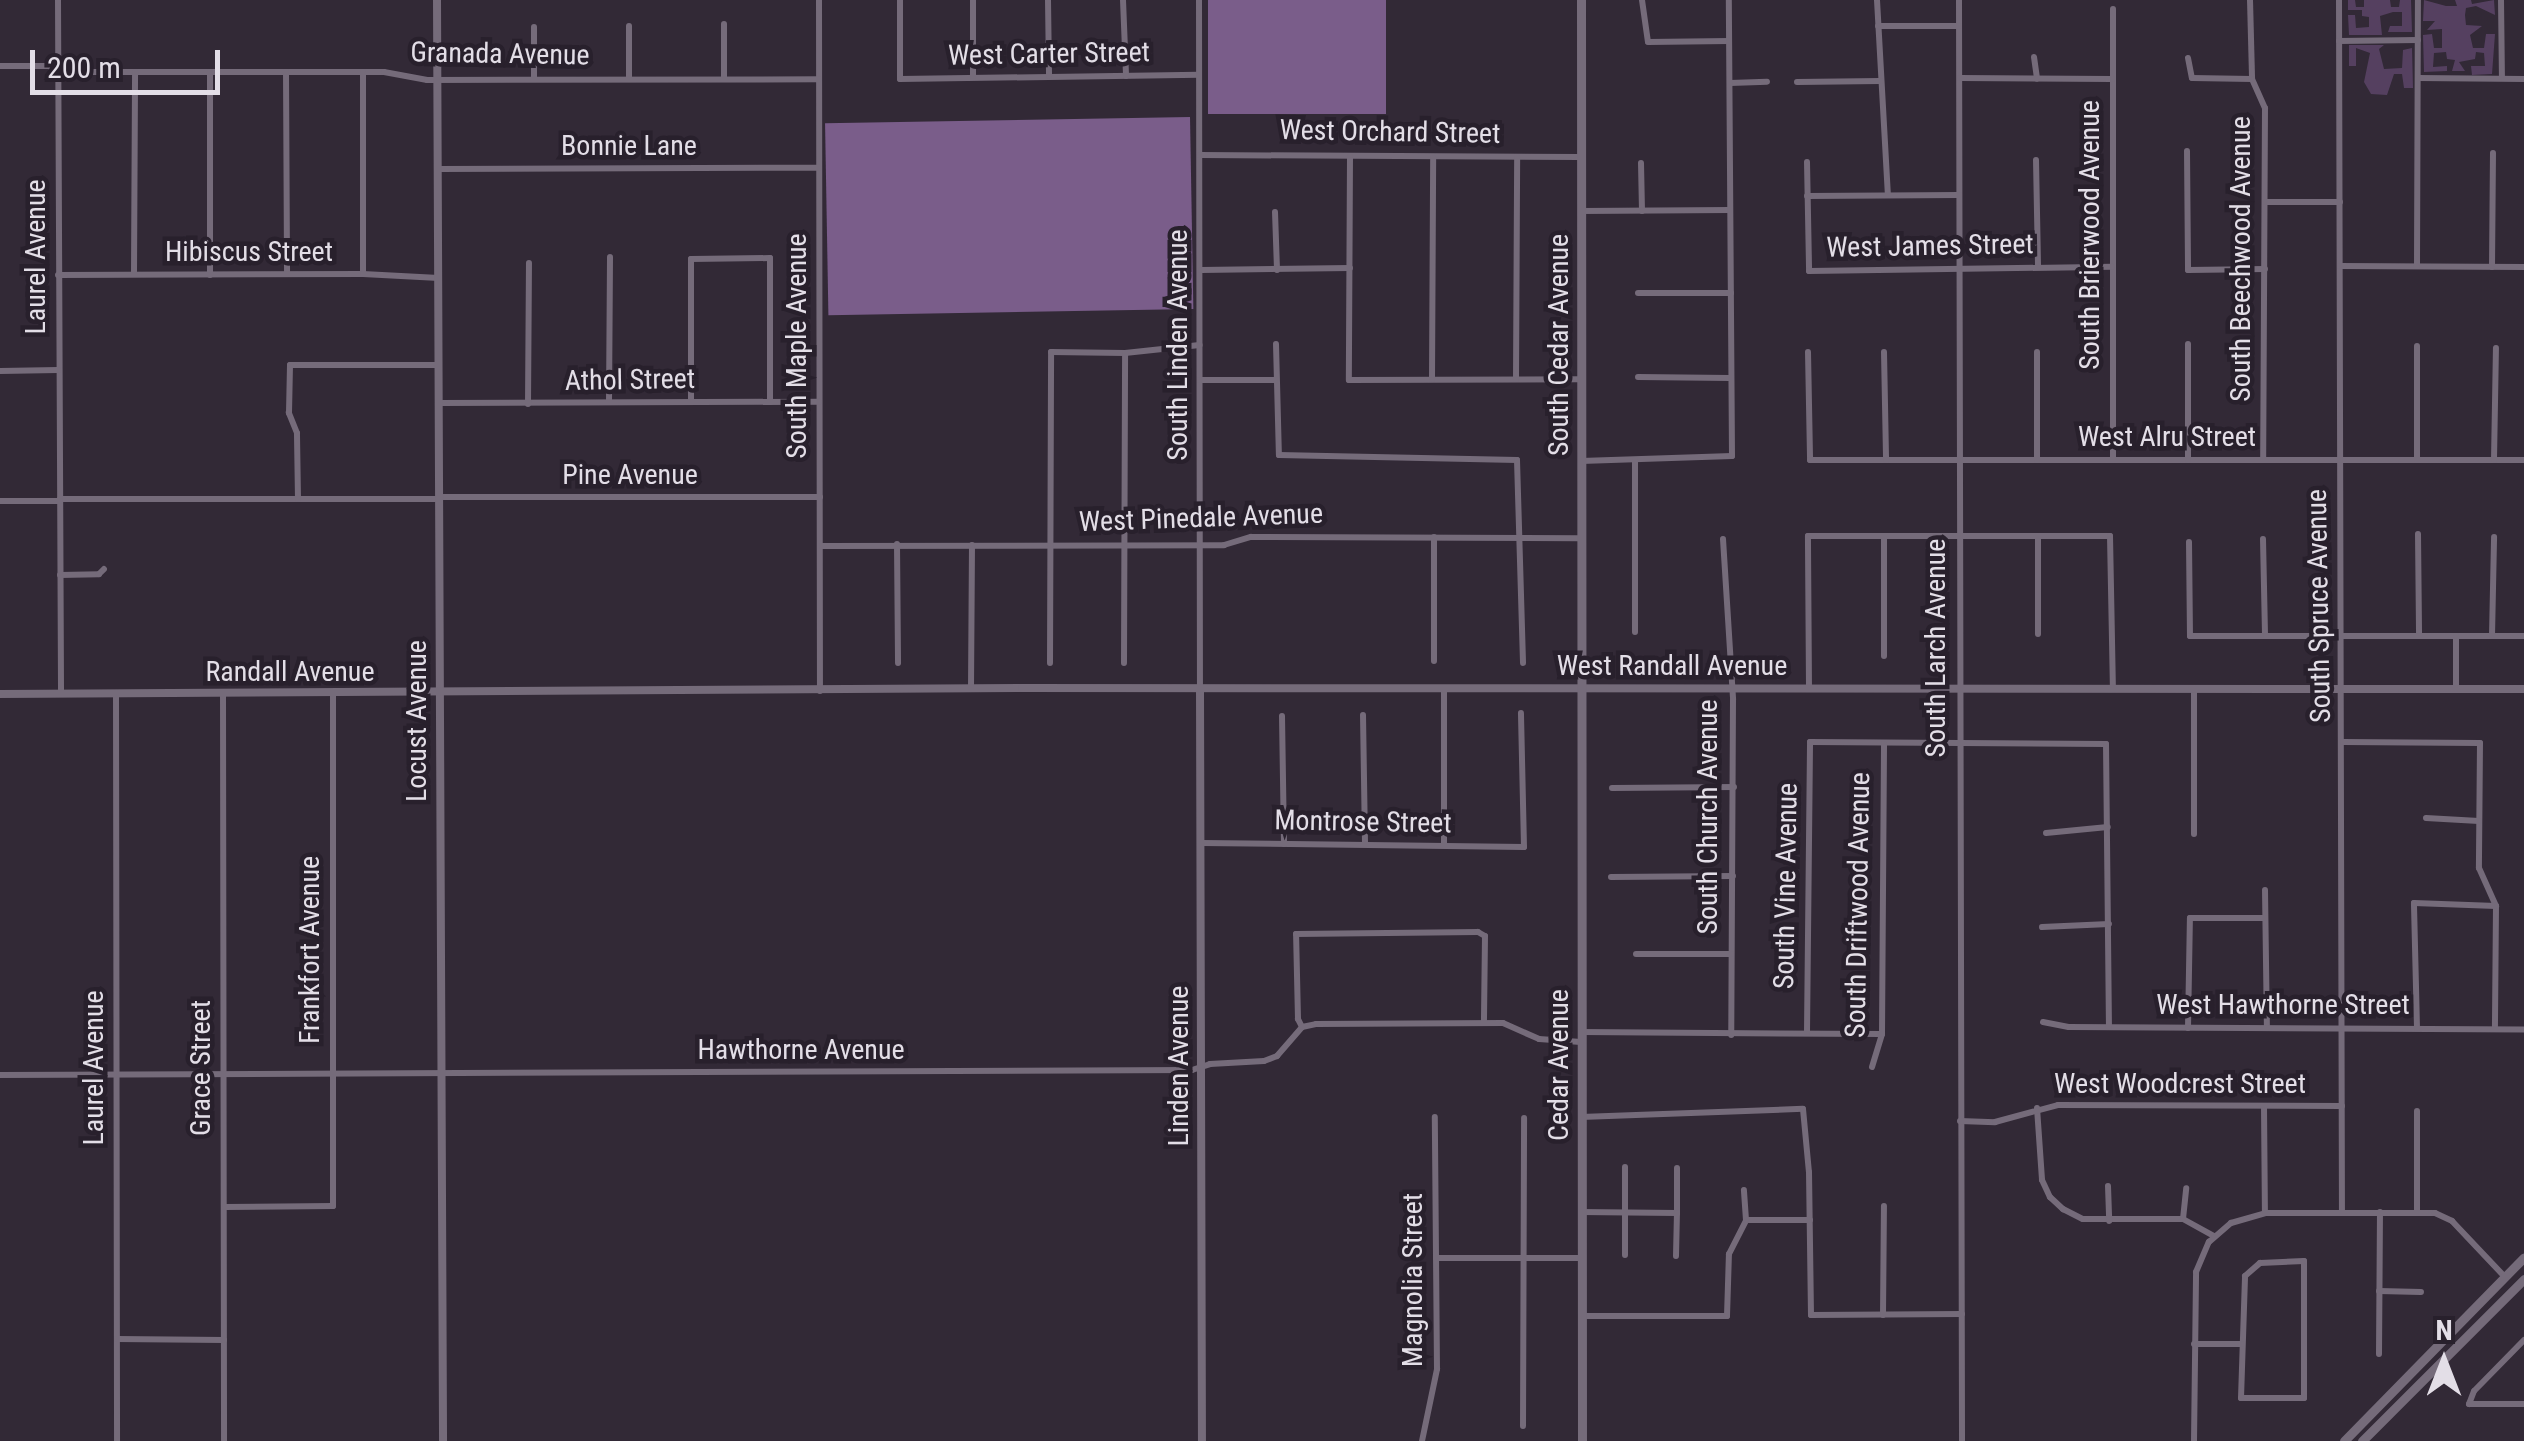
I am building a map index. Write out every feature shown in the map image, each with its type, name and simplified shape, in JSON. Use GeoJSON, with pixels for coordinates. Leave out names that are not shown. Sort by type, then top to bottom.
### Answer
{"type":"FeatureCollection","features":[{"type":"Feature","properties":{"kind":"main road","name":"South Cedar Avenue"},"geometry":{"type":"LineString","coordinates":[[1580,689],[1581,0]]}},
{"type":"Feature","properties":{"kind":"main road","name":"Cedar Avenue"},"geometry":{"type":"LineString","coordinates":[[1580,689],[1582,1441]]}},
{"type":"Feature","properties":{"kind":"main road"},"geometry":{"type":"LineString","coordinates":[[2344,1441],[2524,1257]]}},
{"type":"Feature","properties":{"kind":"main road"},"geometry":{"type":"LineString","coordinates":[[2362,1441],[2524,1279]]}},
{"type":"Feature","properties":{"kind":"main road"},"geometry":{"type":"LineString","coordinates":[[2380,1426],[2382,1440]]}},
{"type":"Feature","properties":{"kind":"street","name":"Laurel Avenue"},"geometry":{"type":"LineString","coordinates":[[58,0],[61,694]]}},
{"type":"Feature","properties":{"kind":"street","name":"Locust Avenue"},"geometry":{"type":"LineString","coordinates":[[437,0],[443,1441]]}},
{"type":"Feature","properties":{"kind":"street","name":"South Maple Avenue"},"geometry":{"type":"LineString","coordinates":[[819,0],[820,691]]}},
{"type":"Feature","properties":{"kind":"street","name":"West Carter Street"},"geometry":{"type":"LineString","coordinates":[[900,0],[900,80],[1199,75]]}},
{"type":"Feature","properties":{"kind":"street"},"geometry":{"type":"LineString","coordinates":[[973,0],[974,76]]}},
{"type":"Feature","properties":{"kind":"street"},"geometry":{"type":"LineString","coordinates":[[1048,0],[1049,76]]}},
{"type":"Feature","properties":{"kind":"street"},"geometry":{"type":"LineString","coordinates":[[1123,0],[1126,76]]}},
{"type":"Feature","properties":{"kind":"street","name":"South Linden Avenue"},"geometry":{"type":"LineString","coordinates":[[1198,0],[1200,690]]}},
{"type":"Feature","properties":{"kind":"street"},"geometry":{"type":"LineString","coordinates":[[1642,0],[1648,42],[1729,41]]}},
{"type":"Feature","properties":{"kind":"street"},"geometry":{"type":"LineString","coordinates":[[1581,460],[1732,456],[1729,0]]}},
{"type":"Feature","properties":{"kind":"street"},"geometry":{"type":"LineString","coordinates":[[1876,0],[1879,98],[1886,114],[1888,195]]}},
{"type":"Feature","properties":{"kind":"street","name":"South Larch Avenue"},"geometry":{"type":"LineString","coordinates":[[1959,0],[1962,1441]]}},
{"type":"Feature","properties":{"kind":"street","name":"South Beechwood Avenue"},"geometry":{"type":"LineString","coordinates":[[2250,0],[2252,79],[2265,108],[2263,460]]}},
{"type":"Feature","properties":{"kind":"street","name":"South Spruce Avenue"},"geometry":{"type":"LineString","coordinates":[[2339,0],[2342,1211]]}},
{"type":"Feature","properties":{"kind":"street"},"geometry":{"type":"LineString","coordinates":[[2417,266],[2418,0]]}},
{"type":"Feature","properties":{"kind":"street"},"geometry":{"type":"LineString","coordinates":[[2501,0],[2502,78]]}},
{"type":"Feature","properties":{"kind":"street","name":"South Brierwood Avenue"},"geometry":{"type":"LineString","coordinates":[[2113,9],[2113,460]]}},
{"type":"Feature","properties":{"kind":"street"},"geometry":{"type":"LineString","coordinates":[[724,24],[724,77]]}},
{"type":"Feature","properties":{"kind":"street"},"geometry":{"type":"LineString","coordinates":[[534,26],[534,79]]}},
{"type":"Feature","properties":{"kind":"street"},"geometry":{"type":"LineString","coordinates":[[630,26],[630,78]]}},
{"type":"Feature","properties":{"kind":"street"},"geometry":{"type":"LineString","coordinates":[[1878,26],[1959,26]]}},
{"type":"Feature","properties":{"kind":"street"},"geometry":{"type":"LineString","coordinates":[[2339,41],[2418,40]]}},
{"type":"Feature","properties":{"kind":"street"},"geometry":{"type":"LineString","coordinates":[[2034,57],[2038,79]]}},
{"type":"Feature","properties":{"kind":"street"},"geometry":{"type":"LineString","coordinates":[[2188,58],[2192,78],[2252,79]]}},
{"type":"Feature","properties":{"kind":"street","name":"Granada Avenue"},"geometry":{"type":"LineString","coordinates":[[0,66],[135,72],[363,72],[437,80],[819,79]]}},
{"type":"Feature","properties":{"kind":"street"},"geometry":{"type":"LineString","coordinates":[[134,274],[135,72]]}},
{"type":"Feature","properties":{"kind":"street"},"geometry":{"type":"LineString","coordinates":[[210,72],[210,274]]}},
{"type":"Feature","properties":{"kind":"street"},"geometry":{"type":"LineString","coordinates":[[286,72],[287,274]]}},
{"type":"Feature","properties":{"kind":"street"},"geometry":{"type":"LineString","coordinates":[[363,72],[363,274]]}},
{"type":"Feature","properties":{"kind":"street"},"geometry":{"type":"LineString","coordinates":[[1960,78],[2112,79]]}},
{"type":"Feature","properties":{"kind":"street"},"geometry":{"type":"LineString","coordinates":[[2418,78],[2524,78]]}},
{"type":"Feature","properties":{"kind":"street"},"geometry":{"type":"LineString","coordinates":[[1797,82],[1880,80]]}},
{"type":"Feature","properties":{"kind":"street"},"geometry":{"type":"LineString","coordinates":[[1730,82],[1767,82]]}},
{"type":"Feature","properties":{"kind":"street"},"geometry":{"type":"LineString","coordinates":[[2187,151],[2188,270],[2265,269]]}},
{"type":"Feature","properties":{"kind":"street"},"geometry":{"type":"LineString","coordinates":[[2492,267],[2493,153]]}},
{"type":"Feature","properties":{"kind":"street","name":"West Orchard Street"},"geometry":{"type":"LineString","coordinates":[[1200,154],[1580,157]]}},
{"type":"Feature","properties":{"kind":"street"},"geometry":{"type":"LineString","coordinates":[[1350,156],[1349,380],[1580,379]]}},
{"type":"Feature","properties":{"kind":"street"},"geometry":{"type":"LineString","coordinates":[[1516,379],[1517,157]]}},
{"type":"Feature","properties":{"kind":"street"},"geometry":{"type":"LineString","coordinates":[[1432,158],[1432,379]]}},
{"type":"Feature","properties":{"kind":"street"},"geometry":{"type":"LineString","coordinates":[[2036,160],[2038,267]]}},
{"type":"Feature","properties":{"kind":"street"},"geometry":{"type":"LineString","coordinates":[[1807,162],[1808,196],[1959,195]]}},
{"type":"Feature","properties":{"kind":"street"},"geometry":{"type":"LineString","coordinates":[[1641,163],[1642,211]]}},
{"type":"Feature","properties":{"kind":"street","name":"Bonnie Lane"},"geometry":{"type":"LineString","coordinates":[[439,169],[819,168]]}},
{"type":"Feature","properties":{"kind":"street","name":"West James Street"},"geometry":{"type":"LineString","coordinates":[[1808,196],[1809,271],[2112,267]]}},
{"type":"Feature","properties":{"kind":"street"},"geometry":{"type":"LineString","coordinates":[[2266,202],[2340,202]]}},
{"type":"Feature","properties":{"kind":"street"},"geometry":{"type":"LineString","coordinates":[[1581,212],[1730,210]]}},
{"type":"Feature","properties":{"kind":"street"},"geometry":{"type":"LineString","coordinates":[[1275,212],[1277,270]]}},
{"type":"Feature","properties":{"kind":"street"},"geometry":{"type":"LineString","coordinates":[[609,402],[610,257]]}},
{"type":"Feature","properties":{"kind":"street"},"geometry":{"type":"LineString","coordinates":[[690,402],[691,259],[770,258],[770,402]]}},
{"type":"Feature","properties":{"kind":"street"},"geometry":{"type":"LineString","coordinates":[[528,404],[529,264]]}},
{"type":"Feature","properties":{"kind":"street"},"geometry":{"type":"LineString","coordinates":[[2340,266],[2524,267]]}},
{"type":"Feature","properties":{"kind":"street"},"geometry":{"type":"LineString","coordinates":[[1201,270],[1350,268]]}},
{"type":"Feature","properties":{"kind":"street","name":"Hibiscus Street"},"geometry":{"type":"LineString","coordinates":[[58,274],[363,274],[440,278]]}},
{"type":"Feature","properties":{"kind":"street"},"geometry":{"type":"LineString","coordinates":[[1638,294],[1730,293]]}},
{"type":"Feature","properties":{"kind":"street"},"geometry":{"type":"LineString","coordinates":[[1276,344],[1279,455],[1517,460],[1523,663]]}},
{"type":"Feature","properties":{"kind":"street"},"geometry":{"type":"LineString","coordinates":[[2188,344],[2188,460]]}},
{"type":"Feature","properties":{"kind":"street"},"geometry":{"type":"LineString","coordinates":[[1050,663],[1047,544],[1051,352],[1125,353],[1200,345]]}},
{"type":"Feature","properties":{"kind":"street"},"geometry":{"type":"LineString","coordinates":[[2417,346],[2417,460]]}},
{"type":"Feature","properties":{"kind":"street"},"geometry":{"type":"LineString","coordinates":[[2494,460],[2496,348]]}},
{"type":"Feature","properties":{"kind":"street","name":"West Alru Street"},"geometry":{"type":"LineString","coordinates":[[1808,352],[1810,460],[2524,460]]}},
{"type":"Feature","properties":{"kind":"street"},"geometry":{"type":"LineString","coordinates":[[1884,352],[1886,460]]}},
{"type":"Feature","properties":{"kind":"street"},"geometry":{"type":"LineString","coordinates":[[2036,352],[2037,460]]}},
{"type":"Feature","properties":{"kind":"street"},"geometry":{"type":"LineString","coordinates":[[1124,663],[1125,353]]}},
{"type":"Feature","properties":{"kind":"street"},"geometry":{"type":"LineString","coordinates":[[298,499],[290,364],[440,366]]}},
{"type":"Feature","properties":{"kind":"street"},"geometry":{"type":"LineString","coordinates":[[0,371],[58,370]]}},
{"type":"Feature","properties":{"kind":"street"},"geometry":{"type":"LineString","coordinates":[[1638,378],[1730,378]]}},
{"type":"Feature","properties":{"kind":"street"},"geometry":{"type":"LineString","coordinates":[[1200,380],[1275,380]]}},
{"type":"Feature","properties":{"kind":"street","name":"Athol Street"},"geometry":{"type":"LineString","coordinates":[[440,403],[820,402]]}},
{"type":"Feature","properties":{"kind":"street"},"geometry":{"type":"LineString","coordinates":[[1635,460],[1635,632]]}},
{"type":"Feature","properties":{"kind":"street","name":"Pine Avenue"},"geometry":{"type":"LineString","coordinates":[[0,501],[820,497]]}},
{"type":"Feature","properties":{"kind":"street"},"geometry":{"type":"LineString","coordinates":[[2418,534],[2419,636]]}},
{"type":"Feature","properties":{"kind":"street","name":"West Pinedale Avenue"},"geometry":{"type":"LineString","coordinates":[[822,546],[1224,545],[1251,536],[1580,538]]}},
{"type":"Feature","properties":{"kind":"street"},"geometry":{"type":"LineString","coordinates":[[1809,688],[1808,536],[2110,536],[2113,687]]}},
{"type":"Feature","properties":{"kind":"street"},"geometry":{"type":"LineString","coordinates":[[1884,536],[1884,656]]}},
{"type":"Feature","properties":{"kind":"street"},"geometry":{"type":"LineString","coordinates":[[2038,536],[2038,634]]}},
{"type":"Feature","properties":{"kind":"street"},"geometry":{"type":"LineString","coordinates":[[1434,537],[1434,661]]}},
{"type":"Feature","properties":{"kind":"street"},"geometry":{"type":"LineString","coordinates":[[2492,636],[2494,537]]}},
{"type":"Feature","properties":{"kind":"street","name":"South Church Avenue"},"geometry":{"type":"LineString","coordinates":[[1723,539],[1734,788],[1731,1035]]}},
{"type":"Feature","properties":{"kind":"street"},"geometry":{"type":"LineString","coordinates":[[2263,539],[2264,636]]}},
{"type":"Feature","properties":{"kind":"street"},"geometry":{"type":"LineString","coordinates":[[2189,542],[2190,636],[2524,636]]}},
{"type":"Feature","properties":{"kind":"street"},"geometry":{"type":"LineString","coordinates":[[897,544],[898,662]]}},
{"type":"Feature","properties":{"kind":"street"},"geometry":{"type":"LineString","coordinates":[[971,688],[972,544]]}},
{"type":"Feature","properties":{"kind":"street"},"geometry":{"type":"LineString","coordinates":[[60,574],[98,574],[104,569]]}},
{"type":"Feature","properties":{"kind":"street"},"geometry":{"type":"LineString","coordinates":[[2456,636],[2456,690]]}},
{"type":"Feature","properties":{"kind":"street"},"geometry":{"type":"LineString","coordinates":[[2194,687],[2194,834]]}},
{"type":"Feature","properties":{"kind":"street","name":"West Randall Avenue"},"geometry":{"type":"LineString","coordinates":[[820,691],[2524,689]]}},
{"type":"Feature","properties":{"kind":"street","name":"Linden Avenue"},"geometry":{"type":"LineString","coordinates":[[1200,690],[1202,1441]]}},
{"type":"Feature","properties":{"kind":"street"},"geometry":{"type":"LineString","coordinates":[[1444,690],[1444,846]]}},
{"type":"Feature","properties":{"kind":"street","name":"Randall Avenue"},"geometry":{"type":"LineString","coordinates":[[0,694],[820,691]]}},
{"type":"Feature","properties":{"kind":"street","name":"Laurel Avenue"},"geometry":{"type":"LineString","coordinates":[[116,694],[117,1441]]}},
{"type":"Feature","properties":{"kind":"street","name":"Grace Street"},"geometry":{"type":"LineString","coordinates":[[223,694],[224,1441]]}},
{"type":"Feature","properties":{"kind":"street","name":"Frankfort Avenue"},"geometry":{"type":"LineString","coordinates":[[225,1207],[334,1206],[333,695]]}},
{"type":"Feature","properties":{"kind":"street","name":"Montrose Street"},"geometry":{"type":"LineString","coordinates":[[1202,843],[1524,847],[1521,713]]}},
{"type":"Feature","properties":{"kind":"street"},"geometry":{"type":"LineString","coordinates":[[1363,715],[1365,844]]}},
{"type":"Feature","properties":{"kind":"street"},"geometry":{"type":"LineString","coordinates":[[1282,716],[1284,844]]}},
{"type":"Feature","properties":{"kind":"street","name":"South Vine Avenue"},"geometry":{"type":"LineString","coordinates":[[1807,1032],[1810,742],[1884,744]]}},
{"type":"Feature","properties":{"kind":"street"},"geometry":{"type":"LineString","coordinates":[[2343,742],[2480,744],[2479,868],[2496,906],[2495,1029]]}},
{"type":"Feature","properties":{"kind":"street"},"geometry":{"type":"LineString","coordinates":[[1884,744],[2106,744],[2109,1028]]}},
{"type":"Feature","properties":{"kind":"street","name":"South Driftwood Avenue"},"geometry":{"type":"LineString","coordinates":[[1872,1067],[1882,1034],[1884,744]]}},
{"type":"Feature","properties":{"kind":"street"},"geometry":{"type":"LineString","coordinates":[[1612,788],[1734,788]]}},
{"type":"Feature","properties":{"kind":"street"},"geometry":{"type":"LineString","coordinates":[[2426,818],[2479,820]]}},
{"type":"Feature","properties":{"kind":"street"},"geometry":{"type":"LineString","coordinates":[[2046,832],[2108,828]]}},
{"type":"Feature","properties":{"kind":"street"},"geometry":{"type":"LineString","coordinates":[[1612,877],[1733,876]]}},
{"type":"Feature","properties":{"kind":"street"},"geometry":{"type":"LineString","coordinates":[[2265,890],[2267,1028]]}},
{"type":"Feature","properties":{"kind":"street"},"geometry":{"type":"LineString","coordinates":[[2416,1028],[2414,903],[2496,906]]}},
{"type":"Feature","properties":{"kind":"street"},"geometry":{"type":"LineString","coordinates":[[2188,1028],[2190,918],[2265,918]]}},
{"type":"Feature","properties":{"kind":"street"},"geometry":{"type":"LineString","coordinates":[[2042,928],[2109,924]]}},
{"type":"Feature","properties":{"kind":"street"},"geometry":{"type":"LineString","coordinates":[[1484,1024],[1485,936],[1478,932],[1296,934],[1302,1027],[1510,1024],[1552,1042],[1581,1037],[1882,1034]]}},
{"type":"Feature","properties":{"kind":"street"},"geometry":{"type":"LineString","coordinates":[[1636,954],[1730,954]]}},
{"type":"Feature","properties":{"kind":"street","name":"West Hawthorne Street"},"geometry":{"type":"LineString","coordinates":[[2043,1022],[2109,1028],[2524,1030]]}},
{"type":"Feature","properties":{"kind":"street","name":"Hawthorne Avenue"},"geometry":{"type":"LineString","coordinates":[[0,1075],[1201,1067],[1278,1056],[1302,1027]]}},
{"type":"Feature","properties":{"kind":"street"},"geometry":{"type":"LineString","coordinates":[[2264,1106],[2265,1213]]}},
{"type":"Feature","properties":{"kind":"street","name":"West Woodcrest Street"},"geometry":{"type":"LineString","coordinates":[[1960,1121],[1995,1122],[2037,1108],[2342,1106]]}},
{"type":"Feature","properties":{"kind":"street"},"geometry":{"type":"LineString","coordinates":[[2037,1108],[2042,1180],[2050,1197],[2083,1220],[2183,1219],[2214,1236]]}},
{"type":"Feature","properties":{"kind":"street"},"geometry":{"type":"LineString","coordinates":[[1581,1117],[1666,1116],[1694,1109],[1803,1109],[1811,1315],[1962,1314]]}},
{"type":"Feature","properties":{"kind":"street"},"geometry":{"type":"LineString","coordinates":[[2417,1111],[2417,1211]]}},
{"type":"Feature","properties":{"kind":"street","name":"Magnolia Street"},"geometry":{"type":"LineString","coordinates":[[1422,1441],[1437,1369],[1435,1117]]}},
{"type":"Feature","properties":{"kind":"street"},"geometry":{"type":"LineString","coordinates":[[1524,1118],[1524,1426]]}},
{"type":"Feature","properties":{"kind":"street"},"geometry":{"type":"LineString","coordinates":[[1625,1167],[1625,1255]]}},
{"type":"Feature","properties":{"kind":"street"},"geometry":{"type":"LineString","coordinates":[[1676,1256],[1677,1168]]}},
{"type":"Feature","properties":{"kind":"street"},"geometry":{"type":"LineString","coordinates":[[2108,1186],[2109,1222]]}},
{"type":"Feature","properties":{"kind":"street"},"geometry":{"type":"LineString","coordinates":[[2183,1219],[2186,1188]]}},
{"type":"Feature","properties":{"kind":"street"},"geometry":{"type":"LineString","coordinates":[[1581,1316],[1728,1316],[1729,1254],[1746,1220],[1744,1190]]}},
{"type":"Feature","properties":{"kind":"street"},"geometry":{"type":"LineString","coordinates":[[1883,1315],[1884,1206]]}},
{"type":"Feature","properties":{"kind":"street"},"geometry":{"type":"LineString","coordinates":[[2194,1441],[2195,1276],[2214,1236],[2239,1219],[2265,1213],[2417,1211],[2452,1221],[2504,1276]]}},
{"type":"Feature","properties":{"kind":"street"},"geometry":{"type":"LineString","coordinates":[[1582,1212],[1677,1212]]}},
{"type":"Feature","properties":{"kind":"street"},"geometry":{"type":"LineString","coordinates":[[2380,1212],[2380,1354]]}},
{"type":"Feature","properties":{"kind":"street"},"geometry":{"type":"LineString","coordinates":[[1746,1220],[1810,1220]]}},
{"type":"Feature","properties":{"kind":"street"},"geometry":{"type":"LineString","coordinates":[[1436,1258],[1582,1258]]}},
{"type":"Feature","properties":{"kind":"street"},"geometry":{"type":"LineString","coordinates":[[2304,1262],[2304,1398],[2241,1398],[2242,1344],[2245,1276],[2260,1263],[2304,1262]]}},
{"type":"Feature","properties":{"kind":"street"},"geometry":{"type":"LineString","coordinates":[[2379,1291],[2421,1292]]}},
{"type":"Feature","properties":{"kind":"street"},"geometry":{"type":"LineString","coordinates":[[117,1339],[224,1340]]}},
{"type":"Feature","properties":{"kind":"street"},"geometry":{"type":"LineString","coordinates":[[2524,1340],[2474,1390],[2470,1404],[2524,1404]]}},
{"type":"Feature","properties":{"kind":"street"},"geometry":{"type":"LineString","coordinates":[[2194,1344],[2242,1344]]}},
{"type":"Feature","properties":{"kind":"shaded area"},"geometry":{"type":"Polygon","coordinates":[[[1208,0],[1386,0],[1386,114],[1208,114],[1208,0]]]}},
{"type":"Feature","properties":{"kind":"shaded area"},"geometry":{"type":"Polygon","coordinates":[[[2348,0],[2355,0],[2356,7],[2364,7],[2364,0],[2390,0],[2391,7],[2399,7],[2400,0],[2411,0],[2412,32],[2388,32],[2390,26],[2402,26],[2402,12],[2393,12],[2380,16],[2382,35],[2349,35],[2348,15],[2355,15],[2356,28],[2369,27],[2369,17],[2362,16],[2362,10],[2348,10],[2348,0]]]}},
{"type":"Feature","properties":{"kind":"shaded area"},"geometry":{"type":"Polygon","coordinates":[[[2424,0],[2457,6],[2455,0],[2471,0],[2472,4],[2494,0],[2495,15],[2476,6],[2466,8],[2465,15],[2466,25],[2482,26],[2470,35],[2473,48],[2484,48],[2486,34],[2495,34],[2492,74],[2472,75],[2471,66],[2485,66],[2484,53],[2476,52],[2475,59],[2459,62],[2465,71],[2452,71],[2455,60],[2447,59],[2446,52],[2434,53],[2433,67],[2447,66],[2447,71],[2424,72],[2423,35],[2432,34],[2434,48],[2442,48],[2442,29],[2427,30],[2435,21],[2423,21],[2424,0]]]}},
{"type":"Feature","properties":{"kind":"shaded area"},"geometry":{"type":"Polygon","coordinates":[[[2349,45],[2384,45],[2379,49],[2384,69],[2402,68],[2403,50],[2412,48],[2413,88],[2404,88],[2402,74],[2394,74],[2387,95],[2371,94],[2364,82],[2370,53],[2356,48],[2356,66],[2349,66],[2349,45]]]}},
{"type":"Feature","properties":{"kind":"shaded area"},"geometry":{"type":"Polygon","coordinates":[[[1190,117],[1193,309],[828,315],[825,123],[1190,117]]]}}]}
